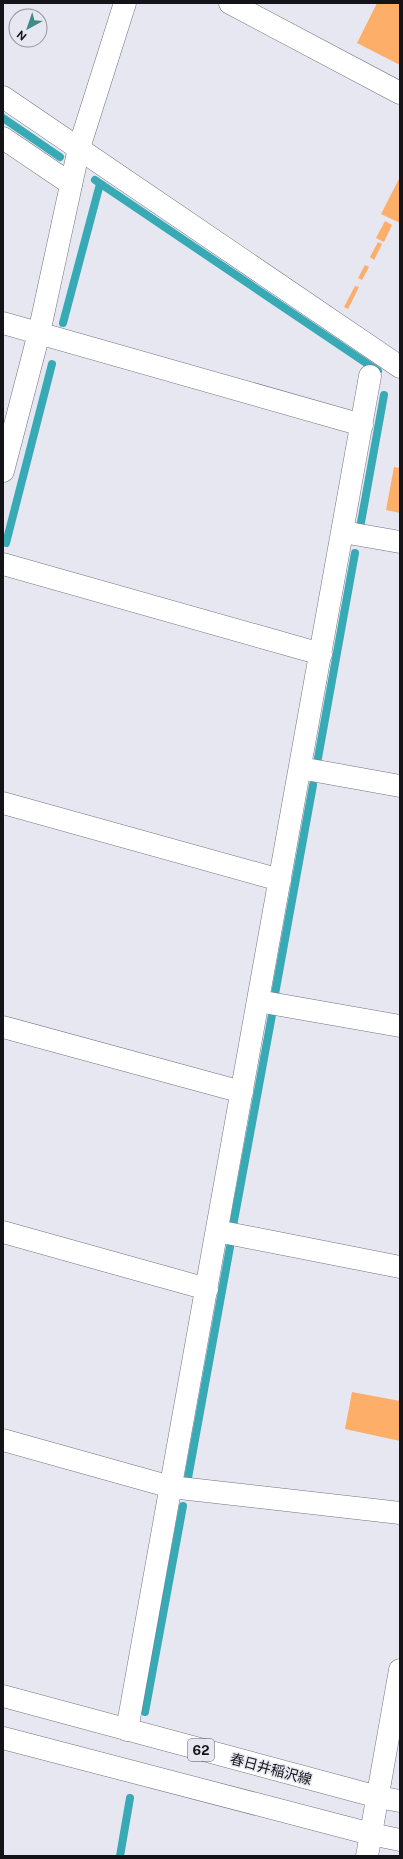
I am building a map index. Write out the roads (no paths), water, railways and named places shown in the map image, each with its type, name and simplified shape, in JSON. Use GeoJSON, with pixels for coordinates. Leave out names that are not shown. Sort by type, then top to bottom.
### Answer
{"type":"FeatureCollection","features":[{"type":"Feature","properties":{"kind":"street"},"geometry":{"type":"LineString","coordinates":[[3,471],[39,333],[79,148],[125,3]]}},
{"type":"Feature","properties":{"kind":"street"},"geometry":{"type":"LineString","coordinates":[[230,3],[400,93]]}},
{"type":"Feature","properties":{"kind":"street"},"geometry":{"type":"LineString","coordinates":[[3,96],[400,367]]}},
{"type":"Feature","properties":{"kind":"street"},"geometry":{"type":"LineString","coordinates":[[3,138],[71,184]]}},
{"type":"Feature","properties":{"kind":"street"},"geometry":{"type":"LineString","coordinates":[[3,323],[362,425]]}},
{"type":"Feature","properties":{"kind":"street"},"geometry":{"type":"LineString","coordinates":[[127,1730],[370,376]]}},
{"type":"Feature","properties":{"kind":"street"},"geometry":{"type":"LineString","coordinates":[[343,532],[400,542]]}},
{"type":"Feature","properties":{"kind":"street"},"geometry":{"type":"LineString","coordinates":[[3,564],[321,654]]}},
{"type":"Feature","properties":{"kind":"street"},"geometry":{"type":"LineString","coordinates":[[300,768],[400,786]]}},
{"type":"Feature","properties":{"kind":"street"},"geometry":{"type":"LineString","coordinates":[[3,802],[280,880]]}},
{"type":"Feature","properties":{"kind":"street"},"geometry":{"type":"LineString","coordinates":[[258,1001],[400,1026]]}},
{"type":"Feature","properties":{"kind":"street"},"geometry":{"type":"LineString","coordinates":[[3,1027],[242,1092]]}},
{"type":"Feature","properties":{"kind":"street"},"geometry":{"type":"LineString","coordinates":[[217,1231],[400,1267]]}},
{"type":"Feature","properties":{"kind":"street"},"geometry":{"type":"LineString","coordinates":[[3,1232],[207,1289]]}},
{"type":"Feature","properties":{"kind":"street"},"geometry":{"type":"LineString","coordinates":[[3,1440],[171,1487],[400,1513]]}},
{"type":"Feature","properties":{"kind":"street"},"geometry":{"type":"LineString","coordinates":[[367,1856],[400,1670]]}},
{"type":"Feature","properties":{"kind":"street","name":"春日井稲沢線"},"geometry":{"type":"LineString","coordinates":[[3,1696],[400,1802]]}},
{"type":"Feature","properties":{"kind":"street"},"geometry":{"type":"LineString","coordinates":[[3,1738],[371,1834],[400,1840]]}},
{"type":"Feature","properties":{"kind":"waterway"},"geometry":{"type":"LineString","coordinates":[[3,118],[60,157]]}},
{"type":"Feature","properties":{"kind":"waterway"},"geometry":{"type":"LineString","coordinates":[[95,180],[378,371]]}},
{"type":"Feature","properties":{"kind":"waterway"},"geometry":{"type":"LineString","coordinates":[[63,323],[100,184]]}},
{"type":"Feature","properties":{"kind":"waterway"},"geometry":{"type":"LineString","coordinates":[[6,543],[52,364]]}},
{"type":"Feature","properties":{"kind":"waterway"},"geometry":{"type":"LineString","coordinates":[[360,528],[384,395]]}},
{"type":"Feature","properties":{"kind":"waterway"},"geometry":{"type":"LineString","coordinates":[[318,758],[355,553]]}},
{"type":"Feature","properties":{"kind":"waterway"},"geometry":{"type":"LineString","coordinates":[[275,994],[313,785]]}},
{"type":"Feature","properties":{"kind":"waterway"},"geometry":{"type":"LineString","coordinates":[[233,1226],[272,1015]]}},
{"type":"Feature","properties":{"kind":"waterway"},"geometry":{"type":"LineString","coordinates":[[188,1478],[230,1247]]}},
{"type":"Feature","properties":{"kind":"waterway"},"geometry":{"type":"LineString","coordinates":[[145,1712],[183,1506]]}},
{"type":"Feature","properties":{"kind":"waterway"},"geometry":{"type":"LineString","coordinates":[[120,1856],[130,1798]]}}]}
